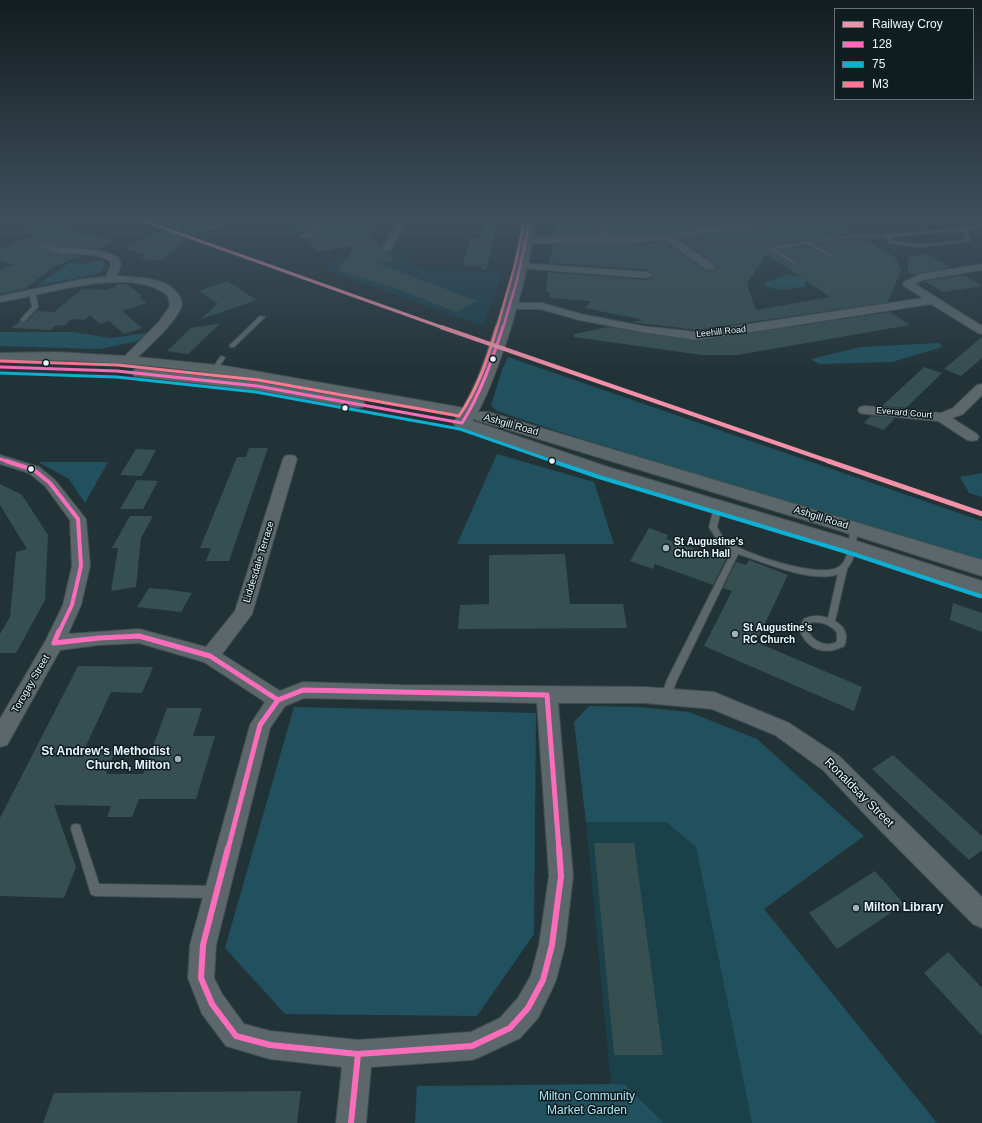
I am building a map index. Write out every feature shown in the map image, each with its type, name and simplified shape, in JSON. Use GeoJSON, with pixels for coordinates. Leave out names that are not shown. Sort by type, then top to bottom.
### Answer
{"type":"FeatureCollection","features":[{"type":"Feature","properties":{"kind":"street"},"geometry":{"type":"LineString","coordinates":[[111,278],[113,273]]}},
{"type":"Feature","properties":{"kind":"street"},"geometry":{"type":"LineString","coordinates":[[466,418],[492,362],[520,273]]}},
{"type":"Feature","properties":{"kind":"street"},"geometry":{"type":"LineString","coordinates":[[625,273],[647,275]]}},
{"type":"Feature","properties":{"kind":"street"},"geometry":{"type":"LineString","coordinates":[[942,273],[920,277],[908,284],[982,331]]}},
{"type":"Feature","properties":{"kind":"street"},"geometry":{"type":"LineString","coordinates":[[0,298],[82,282],[111,278],[151,282],[169,291],[175,299],[176,307],[170,316],[127,361]]}},
{"type":"Feature","properties":{"kind":"street","name":"Leehill Road"},"geometry":{"type":"LineString","coordinates":[[510,306],[542,306],[593,320],[642,329],[697,336],[751,329],[933,300]]}},
{"type":"Feature","properties":{"kind":"street","name":"Ashgill Road"},"geometry":{"type":"LineString","coordinates":[[0,357],[25,356],[127,361],[219,363],[266,376],[466,418],[601,471],[718,506],[982,568]]}},
{"type":"Feature","properties":{"kind":"street","name":"Ashgill Road"},"geometry":{"type":"LineString","coordinates":[[0,367],[117,371],[207,380],[258,386],[521,427],[853,538],[982,590]]}},
{"type":"Feature","properties":{"kind":"street","name":"Everard Court"},"geometry":{"type":"LineString","coordinates":[[865,410],[942,417],[958,411],[982,388]]}},
{"type":"Feature","properties":{"kind":"street","name":"Everard Court"},"geometry":{"type":"LineString","coordinates":[[942,417],[972,437]]}},
{"type":"Feature","properties":{"kind":"street","name":"Torogay Street"},"geometry":{"type":"LineString","coordinates":[[0,459],[34,470],[50,483],[78,519],[81,566],[72,605],[54,643],[0,738]]}},
{"type":"Feature","properties":{"kind":"street","name":"Liddesdale Terrace"},"geometry":{"type":"LineString","coordinates":[[210,656],[243,614],[290,459]]}},
{"type":"Feature","properties":{"kind":"street"},"geometry":{"type":"LineString","coordinates":[[54,643],[99,638],[139,636],[210,656],[278,700],[260,725],[204,945],[201,978],[212,1004],[236,1036],[270,1045],[358,1054],[472,1046],[510,1028],[528,1008],[543,980],[552,945],[561,876],[547,695]]}},
{"type":"Feature","properties":{"kind":"street","name":"Ronaldsay Street"},"geometry":{"type":"LineString","coordinates":[[278,700],[303,690],[408,693],[645,695],[714,701],[782,729],[831,763],[982,915]]}},
{"type":"Feature","properties":{"kind":"street"},"geometry":{"type":"LineString","coordinates":[[351,1123],[358,1054]]}},
{"type":"Feature","properties":{"kind":"lane"},"geometry":{"type":"LineString","coordinates":[[23,320],[35,307],[32,292]]}},
{"type":"Feature","properties":{"kind":"lane"},"geometry":{"type":"LineString","coordinates":[[232,346],[262,317]]}},
{"type":"Feature","properties":{"kind":"lane"},"geometry":{"type":"LineString","coordinates":[[718,506],[713,527],[720,540],[736,550],[810,573],[828,574],[843,569]]}},
{"type":"Feature","properties":{"kind":"lane"},"geometry":{"type":"LineString","coordinates":[[831,622],[843,569],[848,561],[853,538]]}},
{"type":"Feature","properties":{"kind":"lane"},"geometry":{"type":"LineString","coordinates":[[666,697],[672,680],[736,550]]}},
{"type":"Feature","properties":{"kind":"lane"},"geometry":{"type":"LineString","coordinates":[[76,829],[95,890],[217,892]]}},
{"type":"Feature","properties":{"kind":"shaded area"},"geometry":{"type":"Polygon","coordinates":[[[335,273],[502,274],[483,326],[335,273]]]}},
{"type":"Feature","properties":{"kind":"shaded area"},"geometry":{"type":"Polygon","coordinates":[[[586,822],[666,822],[696,847],[752,1123],[664,1123],[624,1084],[611,1084],[586,822]]]}},
{"type":"Feature","properties":{"kind":"green space"},"geometry":{"type":"Polygon","coordinates":[[[54,273],[97,273],[96,274],[36,286],[54,273]]]}},
{"type":"Feature","properties":{"kind":"green space"},"geometry":{"type":"Polygon","coordinates":[[[788,274],[805,278],[805,287],[780,290],[766,287],[764,283],[788,274]]]}},
{"type":"Feature","properties":{"kind":"green space"},"geometry":{"type":"Polygon","coordinates":[[[0,332],[72,332],[111,338],[147,333],[138,341],[100,349],[0,346],[0,332]]]}},
{"type":"Feature","properties":{"kind":"green space"},"geometry":{"type":"Polygon","coordinates":[[[939,343],[942,347],[892,362],[819,364],[811,359],[861,347],[939,343]]]}},
{"type":"Feature","properties":{"kind":"green space"},"geometry":{"type":"Polygon","coordinates":[[[508,357],[982,521],[982,562],[560,432],[497,411],[491,405],[502,370],[508,357]]]}},
{"type":"Feature","properties":{"kind":"green space"},"geometry":{"type":"Polygon","coordinates":[[[497,454],[594,482],[614,544],[457,544],[497,454]]]}},
{"type":"Feature","properties":{"kind":"green space"},"geometry":{"type":"Polygon","coordinates":[[[38,462],[108,462],[85,503],[69,479],[38,462]]]}},
{"type":"Feature","properties":{"kind":"green space"},"geometry":{"type":"Polygon","coordinates":[[[982,473],[982,497],[969,493],[960,477],[982,473]]]}},
{"type":"Feature","properties":{"kind":"green space"},"geometry":{"type":"Polygon","coordinates":[[[589,706],[639,707],[689,712],[757,739],[864,836],[764,909],[937,1123],[752,1123],[696,847],[666,822],[586,822],[574,722],[589,706]]]}},
{"type":"Feature","properties":{"kind":"green space"},"geometry":{"type":"Polygon","coordinates":[[[294,707],[536,713],[534,934],[477,1016],[285,1014],[225,948],[294,707]]]}},
{"type":"Feature","properties":{"kind":"green space","name":"Milton Community Market Garden"},"geometry":{"type":"Polygon","coordinates":[[[624,1084],[664,1123],[415,1123],[417,1086],[624,1084]]]}},
{"type":"Feature","properties":{"kind":"building"},"geometry":{"type":"Polygon","coordinates":[[[0,273],[45,273],[25,289],[0,294],[0,273]]]}},
{"type":"Feature","properties":{"kind":"building"},"geometry":{"type":"Polygon","coordinates":[[[346,273],[405,273],[477,301],[456,312],[395,288],[346,273]]]}},
{"type":"Feature","properties":{"kind":"building"},"geometry":{"type":"Polygon","coordinates":[[[548,273],[647,280],[653,276],[650,273],[754,273],[747,284],[756,310],[830,297],[795,273],[900,273],[888,302],[697,330],[631,322],[644,320],[585,308],[591,301],[549,298],[550,293],[546,292],[548,273]]]}},
{"type":"Feature","properties":{"kind":"building"},"geometry":{"type":"Polygon","coordinates":[[[964,275],[982,286],[943,292],[924,281],[964,275]]]}},
{"type":"Feature","properties":{"kind":"building"},"geometry":{"type":"Polygon","coordinates":[[[227,281],[257,300],[201,319],[219,302],[217,303],[199,291],[227,281]]]}},
{"type":"Feature","properties":{"kind":"building"},"geometry":{"type":"Polygon","coordinates":[[[118,284],[127,284],[142,296],[139,297],[147,303],[122,311],[142,328],[124,334],[109,321],[100,324],[90,315],[85,320],[71,319],[65,325],[55,326],[51,330],[11,328],[20,321],[26,322],[37,311],[54,312],[82,289],[108,290],[110,288],[114,288],[118,284]]]}},
{"type":"Feature","properties":{"kind":"building"},"geometry":{"type":"Polygon","coordinates":[[[890,312],[910,325],[737,355],[702,355],[574,337],[574,334],[608,327],[697,341],[890,312]]]}},
{"type":"Feature","properties":{"kind":"building"},"geometry":{"type":"Polygon","coordinates":[[[221,323],[188,354],[167,351],[191,328],[221,323]]]}},
{"type":"Feature","properties":{"kind":"building"},"geometry":{"type":"Polygon","coordinates":[[[982,337],[982,358],[961,376],[944,369],[982,337]]]}},
{"type":"Feature","properties":{"kind":"building"},"geometry":{"type":"Polygon","coordinates":[[[924,367],[942,373],[906,408],[882,406],[924,367]]]}},
{"type":"Feature","properties":{"kind":"building"},"geometry":{"type":"Polygon","coordinates":[[[871,416],[895,418],[884,430],[864,423],[871,416]]]}},
{"type":"Feature","properties":{"kind":"building"},"geometry":{"type":"Polygon","coordinates":[[[249,448],[268,448],[229,561],[206,561],[211,548],[200,548],[237,457],[246,457],[249,448]]]}},
{"type":"Feature","properties":{"kind":"building"},"geometry":{"type":"Polygon","coordinates":[[[136,449],[156,450],[142,476],[120,475],[136,449]]]}},
{"type":"Feature","properties":{"kind":"building"},"geometry":{"type":"Polygon","coordinates":[[[137,480],[158,481],[143,509],[120,509],[137,480]]]}},
{"type":"Feature","properties":{"kind":"building"},"geometry":{"type":"Polygon","coordinates":[[[0,484],[22,495],[48,535],[45,600],[16,653],[0,653],[0,634],[10,617],[16,552],[27,549],[0,505],[0,484]]]}},
{"type":"Feature","properties":{"kind":"building"},"geometry":{"type":"Polygon","coordinates":[[[130,516],[153,516],[141,538],[136,587],[111,591],[118,548],[112,548],[130,516]]]}},
{"type":"Feature","properties":{"kind":"building","name":"St Augustine's Church Hall"},"geometry":{"type":"Polygon","coordinates":[[[649,528],[668,535],[666,539],[726,559],[713,585],[655,564],[653,569],[630,561],[649,528]]]}},
{"type":"Feature","properties":{"kind":"building"},"geometry":{"type":"Polygon","coordinates":[[[565,554],[570,604],[623,604],[627,628],[458,629],[460,605],[489,604],[489,555],[565,554]]]}},
{"type":"Feature","properties":{"kind":"building","name":"St Augustine's RC Church"},"geometry":{"type":"Polygon","coordinates":[[[749,560],[788,575],[756,642],[862,687],[854,711],[704,646],[732,591],[723,588],[736,562],[746,565],[749,560]]]}},
{"type":"Feature","properties":{"kind":"building"},"geometry":{"type":"Polygon","coordinates":[[[149,588],[192,593],[181,612],[137,607],[149,588]]]}},
{"type":"Feature","properties":{"kind":"building"},"geometry":{"type":"Polygon","coordinates":[[[953,603],[982,613],[982,632],[950,620],[953,603]]]}},
{"type":"Feature","properties":{"kind":"building"},"geometry":{"type":"Polygon","coordinates":[[[78,666],[153,667],[142,693],[111,692],[84,750],[115,751],[106,774],[143,774],[167,708],[202,708],[193,736],[215,736],[196,799],[139,799],[132,817],[107,817],[111,806],[54,805],[76,867],[64,898],[0,896],[0,818],[78,666]]]}},
{"type":"Feature","properties":{"kind":"building"},"geometry":{"type":"Polygon","coordinates":[[[893,755],[982,836],[982,850],[969,860],[872,769],[893,755]]]}},
{"type":"Feature","properties":{"kind":"building"},"geometry":{"type":"Polygon","coordinates":[[[594,843],[634,843],[663,1055],[614,1055],[594,843]]]}},
{"type":"Feature","properties":{"kind":"building","name":"Milton Library"},"geometry":{"type":"Polygon","coordinates":[[[875,871],[904,904],[837,949],[809,913],[875,871]]]}},
{"type":"Feature","properties":{"kind":"building"},"geometry":{"type":"Polygon","coordinates":[[[948,952],[982,988],[982,1036],[924,973],[948,952]]]}},
{"type":"Feature","properties":{"kind":"building"},"geometry":{"type":"Polygon","coordinates":[[[301,1091],[297,1123],[43,1123],[54,1093],[301,1091]]]}},
{"type":"Feature","properties":{"kind":"rail line","name":"Croy"},"geometry":{"type":"LineString","coordinates":[[291,273],[521,355],[982,514]]}},
{"type":"Feature","properties":{"kind":"transit line","name":"M3"},"geometry":{"type":"LineString","coordinates":[[0,361],[118,365],[258,380],[459,416],[470,398],[483,368],[494,338],[513,273]]}},
{"type":"Feature","properties":{"kind":"transit line","name":"128"},"geometry":{"type":"LineString","coordinates":[[0,367],[117,371],[257,386],[462,423],[474,403],[488,371],[519,273]]}},
{"type":"Feature","properties":{"kind":"transit line","name":"75"},"geometry":{"type":"LineString","coordinates":[[0,373],[117,377],[256,392],[460,429],[599,477],[850,553],[980,596]]}},
{"type":"Feature","properties":{"kind":"transit line","name":"128"},"geometry":{"type":"LineString","coordinates":[[0,459],[34,470],[50,483],[78,519],[81,566],[72,605],[54,643]]}},
{"type":"Feature","properties":{"kind":"transit line","name":"128"},"geometry":{"type":"LineString","coordinates":[[54,643],[99,638],[139,636],[210,656],[278,700]]}},
{"type":"Feature","properties":{"kind":"transit line","name":"128"},"geometry":{"type":"LineString","coordinates":[[303,690],[547,695],[561,876],[552,945],[543,980],[528,1008],[510,1028],[472,1046],[358,1054],[270,1045],[236,1036],[212,1004],[201,978],[203,945],[260,725],[278,700],[303,690]]}},
{"type":"Feature","properties":{"kind":"transit line","name":"128"},"geometry":{"type":"LineString","coordinates":[[351,1123],[358,1054]]}},
{"type":"Feature","properties":{"kind":"place","name":"St Augustine's Church Hall"},"geometry":{"type":"Point","coordinates":[666,548]}},
{"type":"Feature","properties":{"kind":"place","name":"St Augustine's RC Church"},"geometry":{"type":"Point","coordinates":[735,634]}},
{"type":"Feature","properties":{"kind":"place","name":"St Andrew's Methodist Church, Milton"},"geometry":{"type":"Point","coordinates":[178,759]}},
{"type":"Feature","properties":{"kind":"place","name":"Milton Library"},"geometry":{"type":"Point","coordinates":[856,908]}}]}
